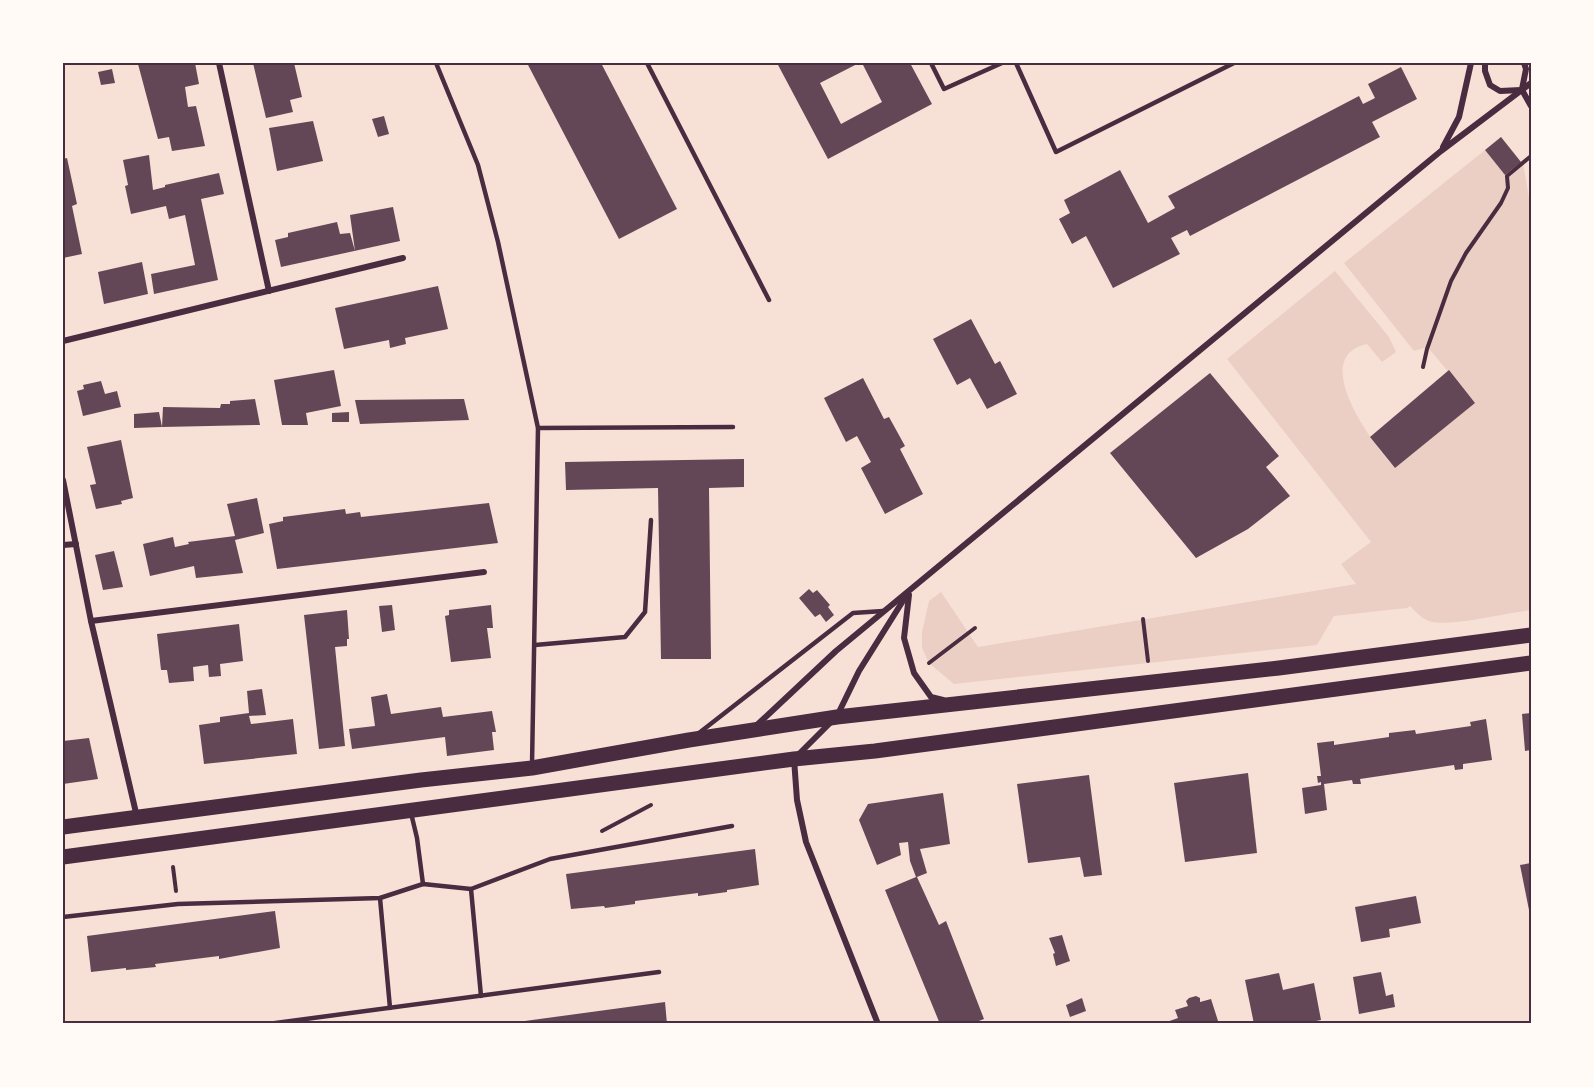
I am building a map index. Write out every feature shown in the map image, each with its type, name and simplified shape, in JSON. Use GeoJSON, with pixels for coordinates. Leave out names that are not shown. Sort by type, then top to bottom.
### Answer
{"type":"FeatureCollection","features":[{"type":"Feature","properties":{"kind":"main road"},"geometry":{"type":"LineString","coordinates":[[63,827],[421,780],[532,768],[688,740],[837,717],[1151,682],[1531,635]]}},
{"type":"Feature","properties":{"kind":"main road"},"geometry":{"type":"LineString","coordinates":[[63,856],[1531,663]]}},
{"type":"Feature","properties":{"kind":"street"},"geometry":{"type":"LineString","coordinates":[[219,63],[269,291]]}},
{"type":"Feature","properties":{"kind":"street"},"geometry":{"type":"LineString","coordinates":[[1441,151],[1459,117],[1471,63]]}},
{"type":"Feature","properties":{"kind":"street"},"geometry":{"type":"LineString","coordinates":[[1485,63],[1490,85],[1500,91],[1522,90]]}},
{"type":"Feature","properties":{"kind":"street"},"geometry":{"type":"LineString","coordinates":[[1524,63],[1526,69],[1522,90],[1531,106]]}},
{"type":"Feature","properties":{"kind":"street"},"geometry":{"type":"LineString","coordinates":[[753,730],[836,651],[1441,151],[1531,83]]}},
{"type":"Feature","properties":{"kind":"street"},"geometry":{"type":"LineString","coordinates":[[63,341],[403,258]]}},
{"type":"Feature","properties":{"kind":"street"},"geometry":{"type":"LineString","coordinates":[[63,480],[92,621],[137,818]]}},
{"type":"Feature","properties":{"kind":"street"},"geometry":{"type":"LineString","coordinates":[[63,545],[76,544]]}},
{"type":"Feature","properties":{"kind":"street"},"geometry":{"type":"LineString","coordinates":[[92,621],[484,572]]}},
{"type":"Feature","properties":{"kind":"street"},"geometry":{"type":"LineString","coordinates":[[909,591],[904,638],[914,673],[931,697],[964,704]]}},
{"type":"Feature","properties":{"kind":"street"},"geometry":{"type":"LineString","coordinates":[[878,1024],[806,842],[797,800],[794,759],[837,717],[859,671],[909,591]]}},
{"type":"Feature","properties":{"kind":"lane"},"geometry":{"type":"LineString","coordinates":[[436,63],[478,165],[498,242],[537,428],[532,768]]}},
{"type":"Feature","properties":{"kind":"lane"},"geometry":{"type":"LineString","coordinates":[[647,63],[769,300]]}},
{"type":"Feature","properties":{"kind":"lane"},"geometry":{"type":"LineString","coordinates":[[931,63],[944,89],[1002,63]]}},
{"type":"Feature","properties":{"kind":"lane"},"geometry":{"type":"LineString","coordinates":[[1016,63],[1056,152],[1234,63]]}},
{"type":"Feature","properties":{"kind":"lane"},"geometry":{"type":"LineString","coordinates":[[537,428],[733,427]]}},
{"type":"Feature","properties":{"kind":"lane"},"geometry":{"type":"LineString","coordinates":[[535,645],[626,637],[645,612],[651,520]]}},
{"type":"Feature","properties":{"kind":"lane"},"geometry":{"type":"LineString","coordinates":[[688,740],[713,724],[853,613],[886,611]]}},
{"type":"Feature","properties":{"kind":"lane"},"geometry":{"type":"LineString","coordinates":[[410,810],[417,838],[423,884]]}},
{"type":"Feature","properties":{"kind":"lane"},"geometry":{"type":"LineString","coordinates":[[63,917],[178,904],[380,898],[423,884],[471,889],[550,859],[732,826]]}},
{"type":"Feature","properties":{"kind":"lane"},"geometry":{"type":"LineString","coordinates":[[471,889],[481,996]]}},
{"type":"Feature","properties":{"kind":"lane"},"geometry":{"type":"LineString","coordinates":[[380,898],[390,1008]]}},
{"type":"Feature","properties":{"kind":"lane"},"geometry":{"type":"LineString","coordinates":[[268,1024],[659,972]]}},
{"type":"Feature","properties":{"kind":"path"},"geometry":{"type":"LineString","coordinates":[[1423,367],[1451,281],[1466,253],[1501,203],[1508,188],[1507,176],[1531,156]]}},
{"type":"Feature","properties":{"kind":"path"},"geometry":{"type":"LineString","coordinates":[[1143,619],[1151,682]]}},
{"type":"Feature","properties":{"kind":"path"},"geometry":{"type":"LineString","coordinates":[[926,666],[975,628]]}},
{"type":"Feature","properties":{"kind":"shaded area"},"geometry":{"type":"Polygon","coordinates":[[[1485,150],[1505,175],[1521,162],[1523,163],[1531,209],[1531,610],[1441,623],[1426,620],[1410,606],[1334,616],[1317,645],[954,684],[929,663],[922,648],[922,632],[929,601],[941,592],[978,647],[1356,584],[1341,564],[1371,542],[1227,359],[1335,271],[1389,337],[1396,352],[1382,362],[1367,344],[1350,352],[1343,366],[1344,383],[1361,423],[1395,468],[1475,403],[1429,349],[1414,351],[1344,263],[1485,150]]]}},
{"type":"Feature","properties":{"kind":"building"},"geometry":{"type":"Polygon","coordinates":[[[195,63],[199,84],[185,87],[188,107],[196,106],[205,146],[172,151],[169,137],[158,139],[138,64],[195,63]]]}},
{"type":"Feature","properties":{"kind":"building"},"geometry":{"type":"Polygon","coordinates":[[[253,63],[294,63],[302,97],[290,100],[293,112],[266,118],[253,63]]]}},
{"type":"Feature","properties":{"kind":"building"},"geometry":{"type":"Polygon","coordinates":[[[527,63],[601,63],[677,209],[619,239],[527,63]]]}},
{"type":"Feature","properties":{"kind":"building"},"geometry":{"type":"Polygon","coordinates":[[[777,63],[859,63],[820,83],[841,124],[882,102],[862,63],[910,63],[932,104],[828,159],[777,63]]]}},
{"type":"Feature","properties":{"kind":"building"},"geometry":{"type":"Polygon","coordinates":[[[1401,67],[1417,99],[1372,122],[1380,137],[1190,236],[1187,230],[1171,238],[1180,254],[1113,288],[1086,236],[1072,244],[1059,219],[1070,213],[1064,200],[1120,170],[1148,223],[1175,208],[1168,196],[1359,96],[1363,104],[1375,98],[1368,84],[1401,67]]]}},
{"type":"Feature","properties":{"kind":"building"},"geometry":{"type":"Polygon","coordinates":[[[112,69],[115,83],[101,85],[98,72],[112,69]]]}},
{"type":"Feature","properties":{"kind":"building"},"geometry":{"type":"Polygon","coordinates":[[[384,116],[389,134],[378,137],[372,119],[384,116]]]}},
{"type":"Feature","properties":{"kind":"building"},"geometry":{"type":"Polygon","coordinates":[[[313,121],[323,161],[277,171],[269,128],[313,121]]]}},
{"type":"Feature","properties":{"kind":"building"},"geometry":{"type":"Polygon","coordinates":[[[1501,137],[1521,162],[1505,175],[1485,150],[1501,137]]]}},
{"type":"Feature","properties":{"kind":"building"},"geometry":{"type":"Polygon","coordinates":[[[149,155],[153,190],[165,187],[165,185],[219,173],[224,194],[201,199],[218,280],[154,294],[151,274],[195,265],[185,215],[169,219],[166,206],[131,214],[125,186],[128,185],[123,160],[149,155]]]}},
{"type":"Feature","properties":{"kind":"building"},"geometry":{"type":"Polygon","coordinates":[[[67,158],[77,204],[72,206],[82,254],[63,258],[63,159],[67,158]]]}},
{"type":"Feature","properties":{"kind":"building"},"geometry":{"type":"Polygon","coordinates":[[[393,207],[400,241],[355,251],[350,215],[393,207]]]}},
{"type":"Feature","properties":{"kind":"building"},"geometry":{"type":"Polygon","coordinates":[[[337,222],[340,234],[350,233],[355,251],[281,267],[275,240],[288,237],[288,233],[337,222]]]}},
{"type":"Feature","properties":{"kind":"building"},"geometry":{"type":"Polygon","coordinates":[[[142,262],[148,294],[104,304],[98,272],[142,262]]]}},
{"type":"Feature","properties":{"kind":"building"},"geometry":{"type":"Polygon","coordinates":[[[438,286],[448,329],[405,338],[406,344],[390,348],[389,340],[344,349],[335,308],[438,286]]]}},
{"type":"Feature","properties":{"kind":"building"},"geometry":{"type":"Polygon","coordinates":[[[971,319],[995,364],[1000,361],[1017,394],[987,409],[970,378],[957,385],[933,339],[971,319]]]}},
{"type":"Feature","properties":{"kind":"building"},"geometry":{"type":"Polygon","coordinates":[[[334,370],[341,406],[306,413],[308,425],[282,425],[274,380],[334,370]]]}},
{"type":"Feature","properties":{"kind":"building"},"geometry":{"type":"Polygon","coordinates":[[[1449,370],[1475,403],[1395,468],[1370,437],[1449,370]]]}},
{"type":"Feature","properties":{"kind":"building"},"geometry":{"type":"Polygon","coordinates":[[[1210,373],[1279,456],[1266,467],[1290,496],[1248,529],[1196,558],[1110,453],[1210,373]]]}},
{"type":"Feature","properties":{"kind":"building"},"geometry":{"type":"Polygon","coordinates":[[[863,378],[884,419],[889,417],[905,446],[900,449],[923,494],[885,514],[861,468],[871,462],[857,436],[846,442],[824,398],[863,378]]]}},
{"type":"Feature","properties":{"kind":"building"},"geometry":{"type":"Polygon","coordinates":[[[101,381],[105,394],[117,391],[121,407],[83,416],[77,391],[84,389],[83,385],[101,381]]]}},
{"type":"Feature","properties":{"kind":"building"},"geometry":{"type":"Polygon","coordinates":[[[255,399],[260,425],[162,427],[163,407],[220,408],[221,404],[230,404],[230,401],[255,399]]]}},
{"type":"Feature","properties":{"kind":"building"},"geometry":{"type":"Polygon","coordinates":[[[464,399],[469,420],[360,424],[355,400],[464,399]]]}},
{"type":"Feature","properties":{"kind":"building"},"geometry":{"type":"Polygon","coordinates":[[[159,412],[162,427],[134,428],[134,414],[159,412]]]}},
{"type":"Feature","properties":{"kind":"building"},"geometry":{"type":"Polygon","coordinates":[[[349,412],[349,422],[332,422],[332,413],[349,412]]]}},
{"type":"Feature","properties":{"kind":"building"},"geometry":{"type":"Polygon","coordinates":[[[121,440],[133,498],[121,501],[122,504],[96,509],[90,485],[96,484],[87,447],[121,440]]]}},
{"type":"Feature","properties":{"kind":"building"},"geometry":{"type":"Polygon","coordinates":[[[744,459],[744,487],[709,488],[711,659],[661,659],[658,488],[566,490],[565,462],[744,459]]]}},
{"type":"Feature","properties":{"kind":"building"},"geometry":{"type":"Polygon","coordinates":[[[257,498],[264,533],[235,540],[243,573],[196,578],[194,566],[150,576],[143,544],[173,537],[175,547],[189,544],[188,542],[235,536],[227,504],[257,498]]]}},
{"type":"Feature","properties":{"kind":"building"},"geometry":{"type":"Polygon","coordinates":[[[489,503],[498,543],[277,569],[269,524],[283,521],[283,517],[345,509],[346,514],[360,512],[361,517],[489,503]]]}},
{"type":"Feature","properties":{"kind":"building"},"geometry":{"type":"Polygon","coordinates":[[[114,551],[123,587],[103,590],[95,555],[114,551]]]}},
{"type":"Feature","properties":{"kind":"building"},"geometry":{"type":"Polygon","coordinates":[[[809,589],[813,593],[817,590],[830,605],[828,607],[834,615],[826,622],[820,614],[815,617],[799,598],[809,589]]]}},
{"type":"Feature","properties":{"kind":"building"},"geometry":{"type":"Polygon","coordinates":[[[392,605],[395,630],[382,632],[379,606],[392,605]]]}},
{"type":"Feature","properties":{"kind":"building"},"geometry":{"type":"Polygon","coordinates":[[[491,605],[493,628],[487,628],[491,658],[451,662],[445,616],[449,615],[449,610],[491,605]]]}},
{"type":"Feature","properties":{"kind":"building"},"geometry":{"type":"Polygon","coordinates":[[[347,610],[349,639],[347,639],[347,646],[335,647],[345,746],[319,749],[304,615],[347,610]]]}},
{"type":"Feature","properties":{"kind":"building"},"geometry":{"type":"Polygon","coordinates":[[[239,624],[243,661],[220,664],[221,676],[209,677],[208,665],[193,667],[194,681],[169,683],[167,670],[161,670],[157,634],[239,624]]]}},
{"type":"Feature","properties":{"kind":"building"},"geometry":{"type":"Polygon","coordinates":[[[262,689],[266,715],[249,716],[251,724],[293,719],[297,754],[204,764],[199,725],[220,722],[220,717],[249,713],[247,691],[262,689]]]}},
{"type":"Feature","properties":{"kind":"building"},"geometry":{"type":"Polygon","coordinates":[[[387,694],[391,714],[441,707],[443,717],[492,711],[496,732],[492,732],[494,750],[447,756],[445,737],[352,749],[349,729],[375,726],[371,697],[387,694]]]}},
{"type":"Feature","properties":{"kind":"building"},"geometry":{"type":"Polygon","coordinates":[[[1531,713],[1531,750],[1525,751],[1522,714],[1531,713]]]}},
{"type":"Feature","properties":{"kind":"building"},"geometry":{"type":"Polygon","coordinates":[[[1486,719],[1492,760],[1463,764],[1463,769],[1455,770],[1454,765],[1360,779],[1361,784],[1353,784],[1352,780],[1324,784],[1327,810],[1305,814],[1302,788],[1321,785],[1321,782],[1318,783],[1317,776],[1321,776],[1317,743],[1334,741],[1334,745],[1389,737],[1389,733],[1415,730],[1416,734],[1471,726],[1470,722],[1486,719]]]}},
{"type":"Feature","properties":{"kind":"building"},"geometry":{"type":"Polygon","coordinates":[[[89,738],[98,779],[63,784],[63,741],[89,738]]]}},
{"type":"Feature","properties":{"kind":"building"},"geometry":{"type":"Polygon","coordinates":[[[1248,773],[1257,853],[1185,862],[1174,783],[1248,773]]]}},
{"type":"Feature","properties":{"kind":"building"},"geometry":{"type":"Polygon","coordinates":[[[1089,775],[1102,875],[1084,877],[1080,857],[1028,863],[1017,784],[1089,775]]]}},
{"type":"Feature","properties":{"kind":"building"},"geometry":{"type":"Polygon","coordinates":[[[943,793],[950,844],[920,849],[927,873],[917,877],[939,925],[946,921],[984,1019],[971,1024],[940,1024],[885,890],[916,877],[910,861],[908,842],[899,843],[901,855],[877,865],[859,820],[868,804],[943,793]]]}},
{"type":"Feature","properties":{"kind":"building"},"geometry":{"type":"Polygon","coordinates":[[[755,849],[759,885],[698,896],[698,893],[635,901],[635,904],[605,908],[604,906],[571,909],[566,874],[755,849]]]}},
{"type":"Feature","properties":{"kind":"building"},"geometry":{"type":"Polygon","coordinates":[[[1531,863],[1531,915],[1530,915],[1520,865],[1531,863]]]}},
{"type":"Feature","properties":{"kind":"building"},"geometry":{"type":"Polygon","coordinates":[[[1416,896],[1421,923],[1389,929],[1390,937],[1361,942],[1355,907],[1416,896]]]}},
{"type":"Feature","properties":{"kind":"building"},"geometry":{"type":"Polygon","coordinates":[[[275,911],[280,948],[219,959],[219,956],[155,964],[156,967],[91,972],[87,936],[275,911]]]}},
{"type":"Feature","properties":{"kind":"building"},"geometry":{"type":"Polygon","coordinates":[[[1062,935],[1070,961],[1056,966],[1053,954],[1055,953],[1049,938],[1062,935]]]}},
{"type":"Feature","properties":{"kind":"building"},"geometry":{"type":"Polygon","coordinates":[[[1381,972],[1386,996],[1393,994],[1395,1007],[1359,1014],[1353,977],[1381,972]]]}},
{"type":"Feature","properties":{"kind":"building"},"geometry":{"type":"Polygon","coordinates":[[[1279,973],[1283,990],[1314,983],[1321,1020],[1301,1024],[1254,1024],[1245,980],[1279,973]]]}},
{"type":"Feature","properties":{"kind":"building"},"geometry":{"type":"Polygon","coordinates":[[[1196,996],[1200,998],[1200,1002],[1211,999],[1219,1024],[1161,1024],[1178,1018],[1175,1010],[1188,1006],[1186,1001],[1196,996]]]}},
{"type":"Feature","properties":{"kind":"building"},"geometry":{"type":"Polygon","coordinates":[[[1082,998],[1086,1011],[1070,1017],[1066,1005],[1082,998]]]}},
{"type":"Feature","properties":{"kind":"building"},"geometry":{"type":"Polygon","coordinates":[[[665,1002],[667,1024],[510,1024],[510,1023],[665,1002]]]}}]}
